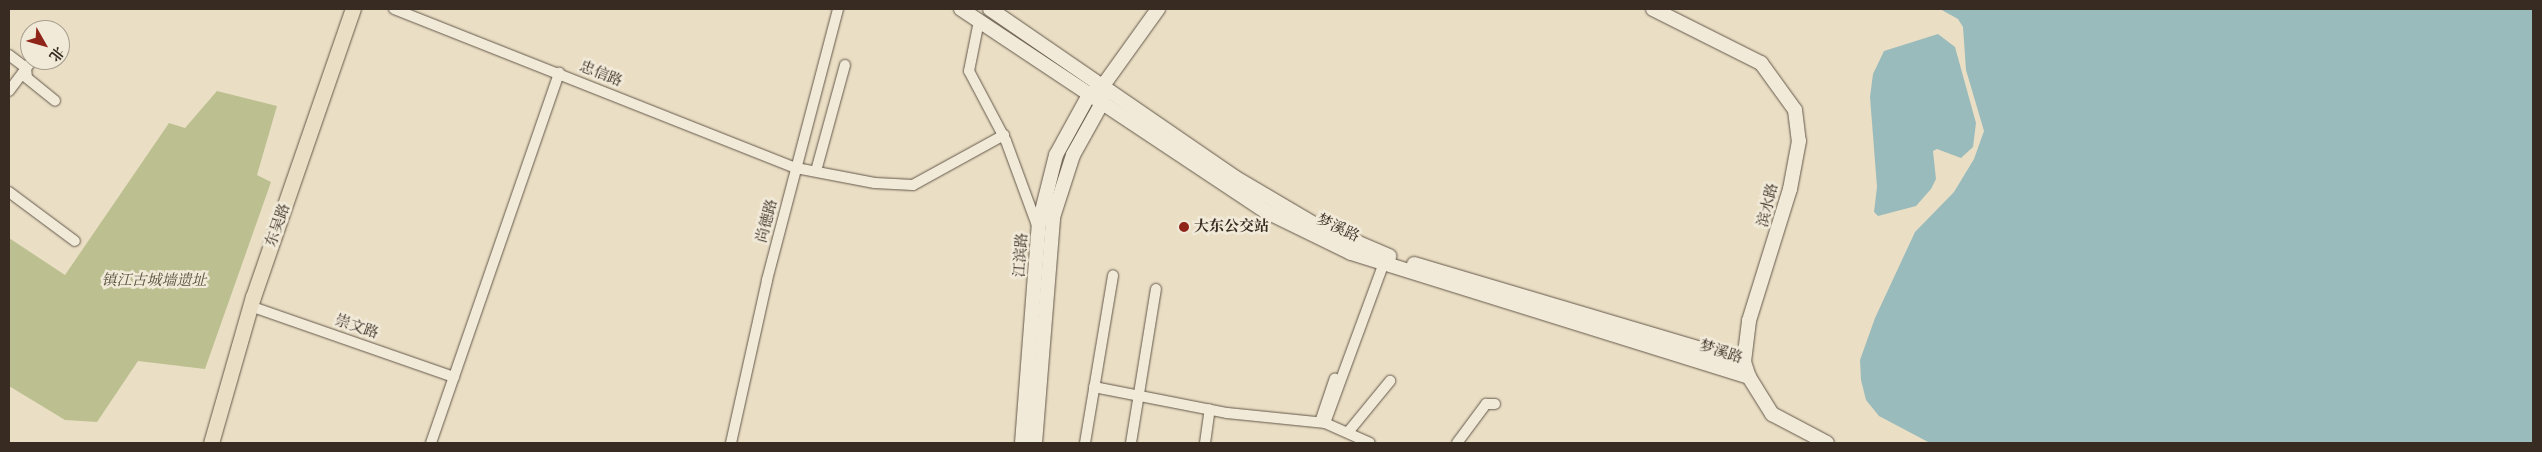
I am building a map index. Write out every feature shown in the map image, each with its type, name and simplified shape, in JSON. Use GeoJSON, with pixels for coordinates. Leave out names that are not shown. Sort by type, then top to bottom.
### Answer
{"type":"FeatureCollection","features":[{"type":"Feature","properties":{"kind":"main road","name":"东吴路"},"geometry":{"type":"LineString","coordinates":[[212,443],[254,307],[353,9]]}},
{"type":"Feature","properties":{"kind":"main road","name":"东吴路"},"geometry":{"type":"LineString","coordinates":[[220,443],[254,307],[361,9]]}},
{"type":"Feature","properties":{"kind":"main road","name":"梦溪路"},"geometry":{"type":"LineString","coordinates":[[961,9],[1267,212],[1351,253],[1385,260],[1744,362]]}},
{"type":"Feature","properties":{"kind":"main road","name":"梦溪路"},"geometry":{"type":"LineString","coordinates":[[990,9],[1102,87],[1272,200],[1385,260],[1749,377]]}},
{"type":"Feature","properties":{"kind":"main road","name":"江滨路"},"geometry":{"type":"LineString","coordinates":[[1022,443],[1039,230],[1056,155],[1089,95],[1102,87],[1158,9]]}},
{"type":"Feature","properties":{"kind":"main road","name":"滨水路"},"geometry":{"type":"LineString","coordinates":[[1653,9],[1762,63],[1795,110],[1799,141],[1790,189],[1749,321],[1744,362],[1749,377],[1772,414],[1827,443]]}},
{"type":"Feature","properties":{"kind":"main road","name":"江滨路"},"geometry":{"type":"LineString","coordinates":[[1035,443],[1053,217],[1073,155],[1102,103],[1102,87]]}},
{"type":"Feature","properties":{"kind":"street","name":"忠信路"},"geometry":{"type":"LineString","coordinates":[[394,9],[796,168],[875,183],[913,184],[1004,135]]}},
{"type":"Feature","properties":{"kind":"street","name":"尚德路"},"geometry":{"type":"LineString","coordinates":[[731,443],[796,168],[838,9]]}},
{"type":"Feature","properties":{"kind":"street"},"geometry":{"type":"LineString","coordinates":[[979,21],[969,71],[1004,135],[1039,230]]}},
{"type":"Feature","properties":{"kind":"street"},"geometry":{"type":"LineString","coordinates":[[816,171],[845,65]]}},
{"type":"Feature","properties":{"kind":"street"},"geometry":{"type":"LineString","coordinates":[[9,91],[25,70]]}},
{"type":"Feature","properties":{"kind":"street"},"geometry":{"type":"LineString","coordinates":[[28,70],[27,78],[55,100]]}},
{"type":"Feature","properties":{"kind":"street"},"geometry":{"type":"LineString","coordinates":[[431,443],[559,73]]}},
{"type":"Feature","properties":{"kind":"street"},"geometry":{"type":"LineString","coordinates":[[9,192],[75,242]]}},
{"type":"Feature","properties":{"kind":"street"},"geometry":{"type":"LineString","coordinates":[[1323,422],[1325,400],[1349,354],[1385,260]]}},
{"type":"Feature","properties":{"kind":"street"},"geometry":{"type":"LineString","coordinates":[[1085,443],[1113,275]]}},
{"type":"Feature","properties":{"kind":"street"},"geometry":{"type":"LineString","coordinates":[[1131,443],[1156,289]]}},
{"type":"Feature","properties":{"kind":"street","name":"崇文路"},"geometry":{"type":"LineString","coordinates":[[254,307],[454,377]]}},
{"type":"Feature","properties":{"kind":"street"},"geometry":{"type":"LineString","coordinates":[[1349,431],[1390,381]]}},
{"type":"Feature","properties":{"kind":"street"},"geometry":{"type":"LineString","coordinates":[[1094,386],[1210,409],[1323,422],[1349,431],[1370,443]]}},
{"type":"Feature","properties":{"kind":"street"},"geometry":{"type":"LineString","coordinates":[[1457,443],[1486,404],[1495,404]]}},
{"type":"Feature","properties":{"kind":"street"},"geometry":{"type":"LineString","coordinates":[[1205,443],[1210,409]]}},
{"type":"Feature","properties":{"kind":"green space","name":"镇江古城墙遗址"},"geometry":{"type":"Polygon","coordinates":[[[217,91],[277,106],[257,175],[271,182],[205,369],[138,361],[97,422],[65,420],[9,386],[9,238],[65,275],[169,123],[185,128],[217,91]]]}},
{"type":"Feature","properties":{"kind":"water"},"geometry":{"type":"Polygon","coordinates":[[[1940,9],[2533,9],[2533,443],[1930,443],[1879,416],[1866,400],[1861,380],[1860,360],[1875,318],[1915,232],[1954,192],[1974,159],[1984,131],[1966,70],[1963,27],[1958,19],[1940,9]]]}},
{"type":"Feature","properties":{"kind":"water"},"geometry":{"type":"Polygon","coordinates":[[[1938,34],[1955,47],[1976,123],[1973,147],[1961,158],[1937,149],[1933,151],[1936,179],[1931,189],[1916,206],[1878,216],[1874,212],[1877,187],[1870,97],[1873,74],[1884,51],[1938,34]]]}},
{"type":"Feature","properties":{"kind":"place","name":"大东公交站"},"geometry":{"type":"Point","coordinates":[1184,227]}}]}
